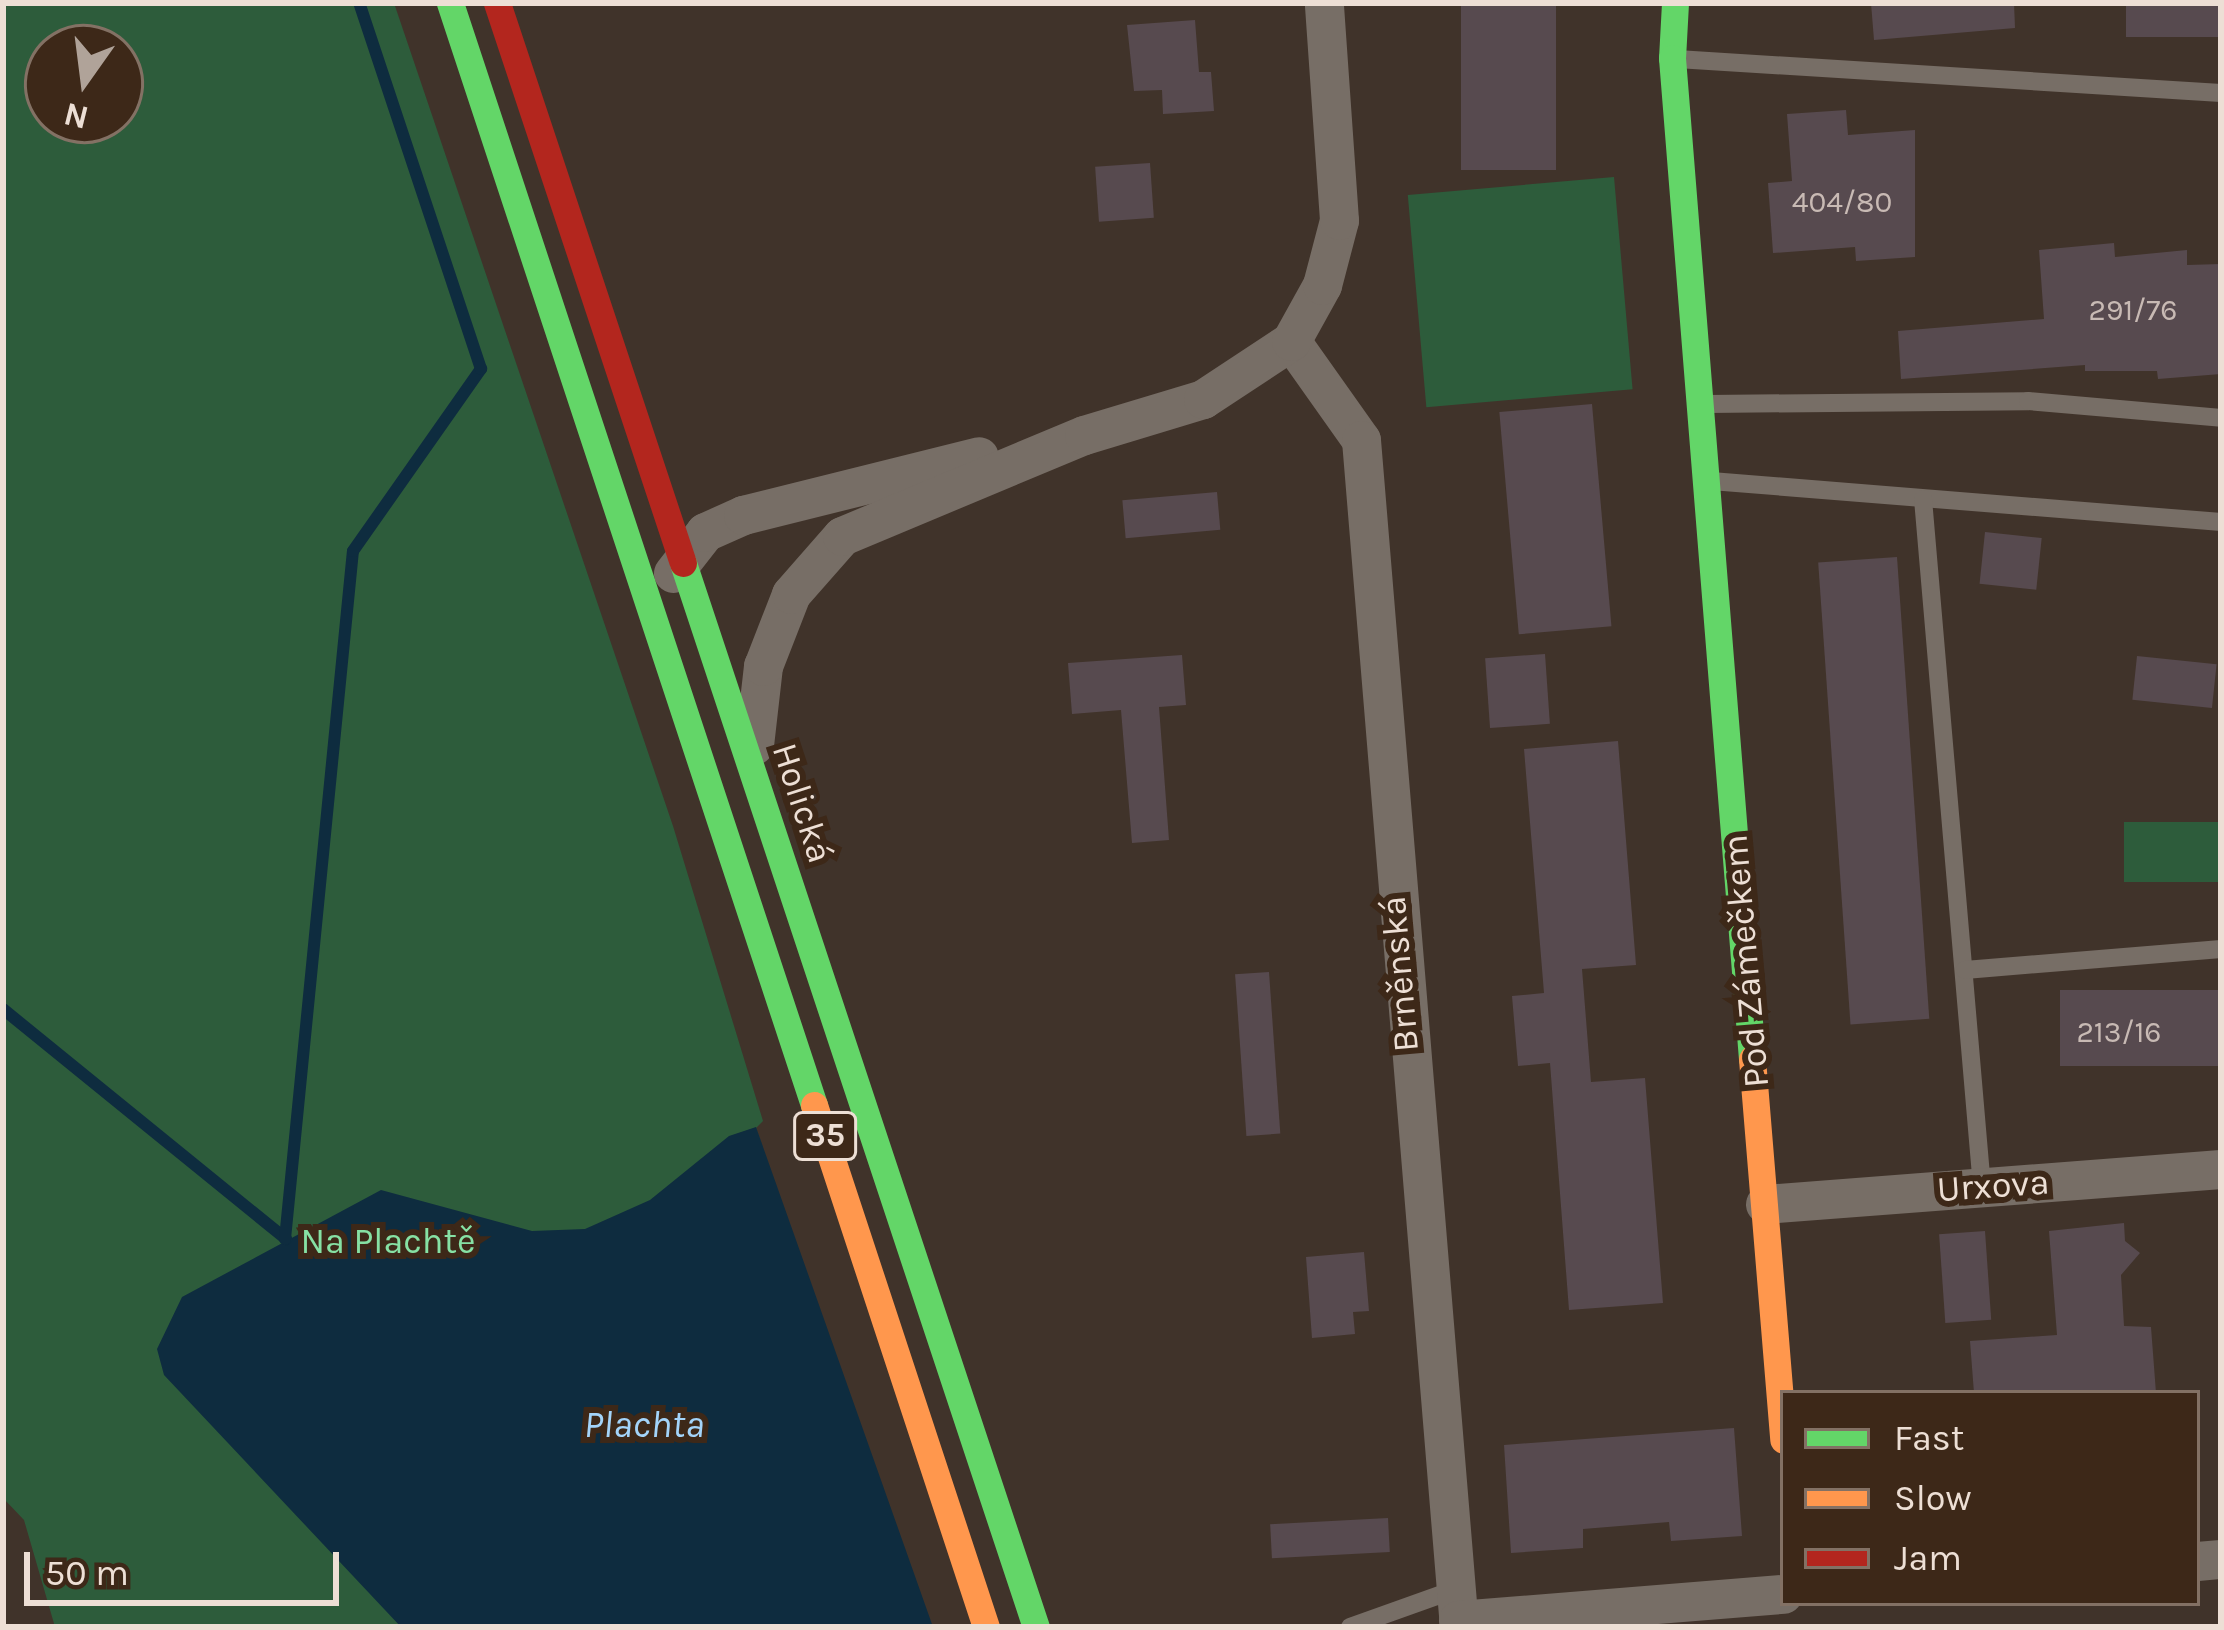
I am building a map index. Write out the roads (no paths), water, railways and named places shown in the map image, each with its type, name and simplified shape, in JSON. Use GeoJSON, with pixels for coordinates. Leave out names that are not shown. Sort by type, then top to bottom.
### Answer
{"type":"FeatureCollection","features":[{"type":"Feature","properties":{"kind":"main road","name":"35"},"geometry":{"type":"LineString","coordinates":[[450,3],[986,1627]]}},
{"type":"Feature","properties":{"kind":"main road","name":"Holická"},"geometry":{"type":"LineString","coordinates":[[497,3],[1036,1627]]}},
{"type":"Feature","properties":{"kind":"main road","name":"Pod Zámečkem"},"geometry":{"type":"LineString","coordinates":[[1675,3],[1672,58],[1780,1398]]}},
{"type":"Feature","properties":{"kind":"street"},"geometry":{"type":"LineString","coordinates":[[660,646],[663,604],[682,558],[705,532],[742,514],[868,478],[1084,435],[1203,399],[1292,341],[1322,285],[1339,220],[1324,3]]}},
{"type":"Feature","properties":{"kind":"street","name":"Brněnská"},"geometry":{"type":"LineString","coordinates":[[1292,341],[1360,440],[1458,1612]]}},
{"type":"Feature","properties":{"kind":"street"},"geometry":{"type":"LineString","coordinates":[[756,780],[763,666],[791,594],[842,536],[1084,435]]}},
{"type":"Feature","properties":{"kind":"street"},"geometry":{"type":"LineString","coordinates":[[652,470],[687,509],[742,514]]}},
{"type":"Feature","properties":{"kind":"street","name":"Urxova"},"geometry":{"type":"LineString","coordinates":[[1766,1204],[2221,1168]]}},
{"type":"Feature","properties":{"kind":"street"},"geometry":{"type":"LineString","coordinates":[[1458,1612],[1780,1594]]}},
{"type":"Feature","properties":{"kind":"lane"},"geometry":{"type":"LineString","coordinates":[[1672,58],[2221,93]]}},
{"type":"Feature","properties":{"kind":"lane"},"geometry":{"type":"LineString","coordinates":[[1702,404],[2028,401],[2221,418]]}},
{"type":"Feature","properties":{"kind":"lane"},"geometry":{"type":"LineString","coordinates":[[1708,481],[2221,522]]}},
{"type":"Feature","properties":{"kind":"lane"},"geometry":{"type":"LineString","coordinates":[[1923,499],[1982,1187]]}},
{"type":"Feature","properties":{"kind":"lane"},"geometry":{"type":"LineString","coordinates":[[1965,970],[2221,949]]}},
{"type":"Feature","properties":{"kind":"lane"},"geometry":{"type":"LineString","coordinates":[[1350,1627],[1458,1612]]}},
{"type":"Feature","properties":{"kind":"water","name":"Plachta"},"geometry":{"type":"Polygon","coordinates":[[[756,1127],[933,1627],[401,1627],[164,1375],[157,1349],[182,1297],[381,1190],[532,1231],[585,1229],[650,1200],[729,1136],[756,1127]]]}},
{"type":"Feature","properties":{"kind":"waterway"},"geometry":{"type":"LineString","coordinates":[[285,1239],[353,551],[481,369],[359,3]]}},
{"type":"Feature","properties":{"kind":"waterway"},"geometry":{"type":"LineString","coordinates":[[3,1009],[286,1239]]}},
{"type":"Feature","properties":{"kind":"park label","name":"Na Plachtě"},"geometry":{"type":"Point","coordinates":[388,1242]}}]}
